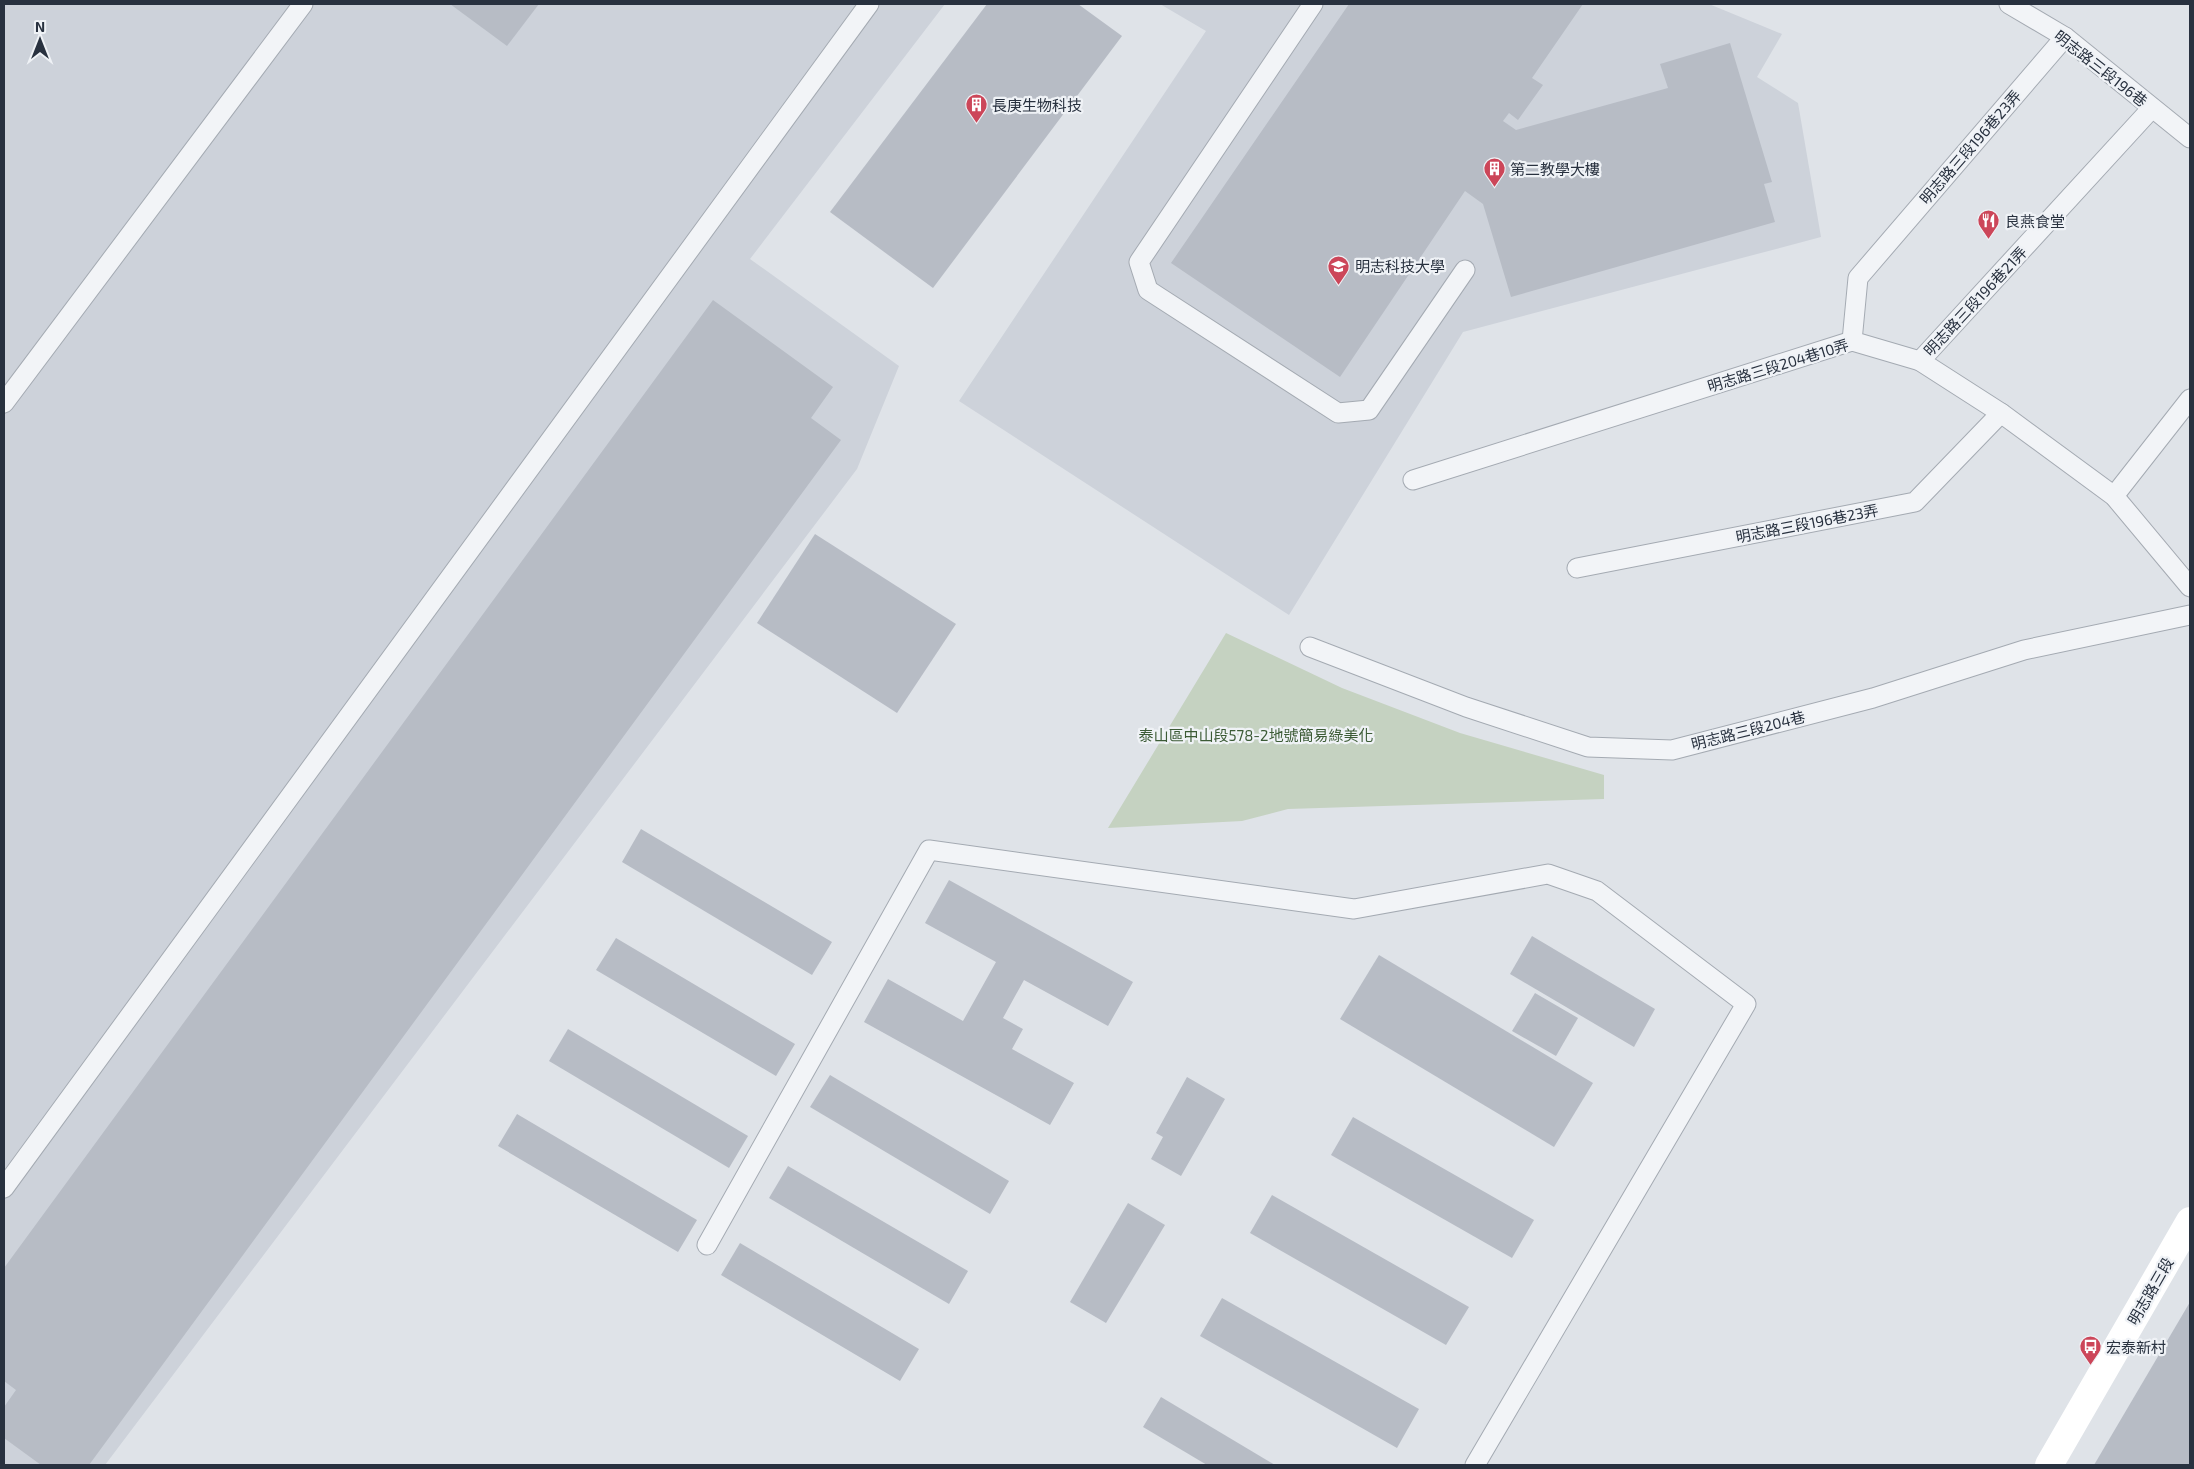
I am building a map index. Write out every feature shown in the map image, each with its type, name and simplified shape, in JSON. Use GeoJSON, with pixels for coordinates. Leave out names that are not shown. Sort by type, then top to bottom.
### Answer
{"type":"FeatureCollection","features":[{"type":"Feature","properties":{"kind":"main road","name":"明志路三段"},"geometry":{"type":"LineString","coordinates":[[2049,1465],[2190,1221]]}},
{"type":"Feature","properties":{"kind":"lane"},"geometry":{"type":"LineString","coordinates":[[4,403],[303,4]]}},
{"type":"Feature","properties":{"kind":"lane"},"geometry":{"type":"LineString","coordinates":[[4,1188],[869,4]]}},
{"type":"Feature","properties":{"kind":"lane"},"geometry":{"type":"LineString","coordinates":[[1313,4],[1139,262],[1148,290],[1338,413],[1369,410],[1465,270]]}},
{"type":"Feature","properties":{"kind":"lane","name":"明志路三段196巷"},"geometry":{"type":"LineString","coordinates":[[2009,4],[2065,37],[2190,138]]}},
{"type":"Feature","properties":{"kind":"lane","name":"明志路三段196巷23弄"},"geometry":{"type":"LineString","coordinates":[[1852,341],[1858,278],[2065,37]]}},
{"type":"Feature","properties":{"kind":"lane","name":"明志路三段196巷21弄"},"geometry":{"type":"LineString","coordinates":[[1920,361],[2152,108]]}},
{"type":"Feature","properties":{"kind":"lane","name":"明志路三段204巷10弄"},"geometry":{"type":"LineString","coordinates":[[1413,480],[1852,341],[1920,361],[2001,413],[2114,496],[2190,587]]}},
{"type":"Feature","properties":{"kind":"lane"},"geometry":{"type":"LineString","coordinates":[[2114,496],[2190,399]]}},
{"type":"Feature","properties":{"kind":"lane","name":"明志路三段196巷23弄"},"geometry":{"type":"LineString","coordinates":[[1577,568],[1915,502],[2001,413]]}},
{"type":"Feature","properties":{"kind":"lane","name":"明志路三段204巷"},"geometry":{"type":"LineString","coordinates":[[1310,647],[1466,707],[1588,747],[1672,750],[1873,698],[2024,650],[2190,615]]}},
{"type":"Feature","properties":{"kind":"lane"},"geometry":{"type":"LineString","coordinates":[[707,1246],[929,850],[1354,909],[1548,874],[1597,891],[1746,1004],[1475,1465]]}},
{"type":"Feature","properties":{"kind":"shaded area"},"geometry":{"type":"Polygon","coordinates":[[[4,4],[945,4],[750,259],[899,366],[857,469],[105,1465],[4,1465],[4,4]]]}},
{"type":"Feature","properties":{"kind":"shaded area","name":"明志科技大學"},"geometry":{"type":"Polygon","coordinates":[[[1160,4],[1709,4],[1782,34],[1757,77],[1798,103],[1821,237],[1463,332],[1289,615],[959,401],[1206,31],[1160,4]]]}},
{"type":"Feature","properties":{"kind":"green space","name":"泰山區中山段578-2地號簡易綠美化"},"geometry":{"type":"Polygon","coordinates":[[[1226,633],[1342,688],[1460,733],[1604,775],[1604,799],[1288,809],[1242,821],[1108,828],[1226,633]]]}},
{"type":"Feature","properties":{"kind":"building"},"geometry":{"type":"Polygon","coordinates":[[[450,4],[539,4],[507,46],[450,4]]]}},
{"type":"Feature","properties":{"kind":"building","name":"長庚生物科技"},"geometry":{"type":"Polygon","coordinates":[[[987,4],[1078,4],[1122,36],[933,288],[830,212],[987,4]]]}},
{"type":"Feature","properties":{"kind":"building","name":"第二教學大樓"},"geometry":{"type":"Polygon","coordinates":[[[1349,4],[1583,4],[1532,78],[1543,85],[1518,120],[1509,113],[1503,121],[1516,130],[1668,88],[1660,64],[1730,43],[1772,182],[1764,184],[1775,222],[1511,297],[1483,204],[1465,191],[1340,377],[1171,263],[1349,4]]]}},
{"type":"Feature","properties":{"kind":"building"},"geometry":{"type":"Polygon","coordinates":[[[713,300],[833,387],[811,418],[841,440],[89,1465],[41,1465],[4,1438],[4,1407],[16,1390],[4,1381],[4,1268],[713,300]]]}},
{"type":"Feature","properties":{"kind":"building"},"geometry":{"type":"Polygon","coordinates":[[[815,534],[956,624],[897,713],[757,623],[815,534]]]}},
{"type":"Feature","properties":{"kind":"building"},"geometry":{"type":"Polygon","coordinates":[[[641,829],[832,942],[812,975],[622,862],[641,829]]]}},
{"type":"Feature","properties":{"kind":"building"},"geometry":{"type":"Polygon","coordinates":[[[949,880],[1133,982],[1108,1026],[1024,980],[1003,1018],[1023,1029],[1012,1049],[1074,1083],[1050,1125],[864,1022],[888,979],[963,1021],[996,962],[925,923],[949,880]]]}},
{"type":"Feature","properties":{"kind":"building"},"geometry":{"type":"Polygon","coordinates":[[[1532,936],[1655,1009],[1634,1047],[1510,974],[1532,936]]]}},
{"type":"Feature","properties":{"kind":"building"},"geometry":{"type":"Polygon","coordinates":[[[616,938],[795,1044],[776,1076],[596,970],[616,938]]]}},
{"type":"Feature","properties":{"kind":"building"},"geometry":{"type":"Polygon","coordinates":[[[1379,955],[1593,1083],[1554,1147],[1340,1019],[1379,955]]]}},
{"type":"Feature","properties":{"kind":"building"},"geometry":{"type":"Polygon","coordinates":[[[1535,993],[1578,1018],[1556,1056],[1512,1031],[1535,993]]]}},
{"type":"Feature","properties":{"kind":"building"},"geometry":{"type":"Polygon","coordinates":[[[568,1029],[748,1136],[729,1168],[549,1061],[568,1029]]]}},
{"type":"Feature","properties":{"kind":"building"},"geometry":{"type":"Polygon","coordinates":[[[830,1075],[1009,1181],[990,1214],[810,1107],[830,1075]]]}},
{"type":"Feature","properties":{"kind":"building"},"geometry":{"type":"Polygon","coordinates":[[[1187,1077],[1225,1099],[1181,1176],[1151,1159],[1163,1137],[1156,1133],[1187,1077]]]}},
{"type":"Feature","properties":{"kind":"building"},"geometry":{"type":"Polygon","coordinates":[[[517,1114],[697,1220],[678,1252],[498,1146],[517,1114]]]}},
{"type":"Feature","properties":{"kind":"building"},"geometry":{"type":"Polygon","coordinates":[[[1353,1117],[1534,1220],[1512,1258],[1331,1155],[1353,1117]]]}},
{"type":"Feature","properties":{"kind":"building"},"geometry":{"type":"Polygon","coordinates":[[[788,1166],[968,1271],[949,1304],[769,1198],[788,1166]]]}},
{"type":"Feature","properties":{"kind":"building"},"geometry":{"type":"Polygon","coordinates":[[[1272,1195],[1469,1307],[1446,1345],[1250,1233],[1272,1195]]]}},
{"type":"Feature","properties":{"kind":"building"},"geometry":{"type":"Polygon","coordinates":[[[1128,1203],[1165,1225],[1106,1323],[1070,1302],[1128,1203]]]}},
{"type":"Feature","properties":{"kind":"building"},"geometry":{"type":"Polygon","coordinates":[[[740,1243],[919,1349],[900,1381],[721,1275],[740,1243]]]}},
{"type":"Feature","properties":{"kind":"building"},"geometry":{"type":"Polygon","coordinates":[[[1222,1298],[1419,1409],[1397,1448],[1200,1336],[1222,1298]]]}},
{"type":"Feature","properties":{"kind":"building"},"geometry":{"type":"Polygon","coordinates":[[[2190,1302],[2190,1465],[2094,1465],[2190,1302]]]}},
{"type":"Feature","properties":{"kind":"building"},"geometry":{"type":"Polygon","coordinates":[[[1161,1397],[1275,1465],[1207,1465],[1143,1427],[1161,1397]]]}},
{"type":"Feature","properties":{"kind":"place","name":"長庚生物科技"},"geometry":{"type":"Point","coordinates":[976,124]}},
{"type":"Feature","properties":{"kind":"place","name":"第二教學大樓"},"geometry":{"type":"Point","coordinates":[1494,188]}},
{"type":"Feature","properties":{"kind":"place","name":"良燕食堂"},"geometry":{"type":"Point","coordinates":[1989,240]}},
{"type":"Feature","properties":{"kind":"place","name":"明志科技大學"},"geometry":{"type":"Point","coordinates":[1339,285]}},
{"type":"Feature","properties":{"kind":"place","name":"宏泰新村"},"geometry":{"type":"Point","coordinates":[2090,1366]}}]}
